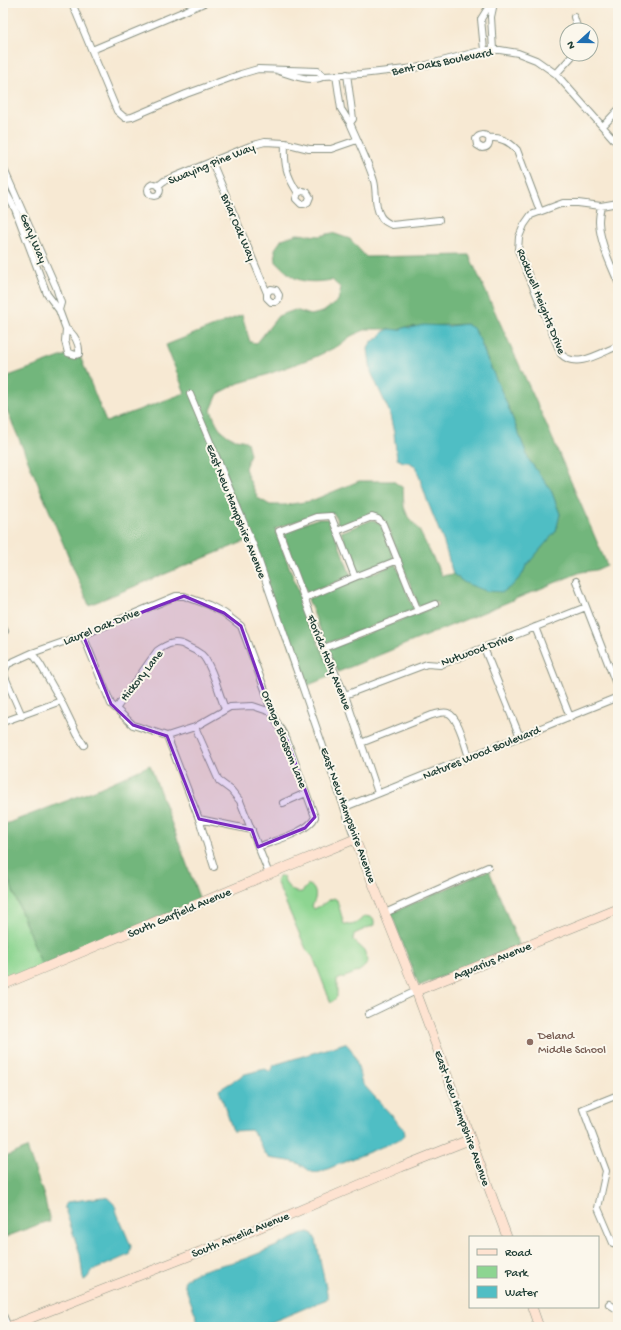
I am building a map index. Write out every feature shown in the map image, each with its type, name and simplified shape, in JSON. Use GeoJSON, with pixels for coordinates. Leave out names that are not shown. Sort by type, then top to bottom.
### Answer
{"type":"FeatureCollection","features":[{"type":"Feature","properties":{"kind":"street","name":"Bent Oaks Boulevard"},"geometry":{"type":"LineString","coordinates":[[72,3],[117,111],[125,118],[132,117],[186,94],[258,69],[276,70],[298,77],[318,79],[324,76],[374,73],[415,68],[484,50],[493,50],[518,53],[536,60],[556,74],[618,144]]}},
{"type":"Feature","properties":{"kind":"street"},"geometry":{"type":"LineString","coordinates":[[92,50],[204,3]]}},
{"type":"Feature","properties":{"kind":"street"},"geometry":{"type":"LineString","coordinates":[[484,50],[481,20],[491,3]]}},
{"type":"Feature","properties":{"kind":"street"},"geometry":{"type":"LineString","coordinates":[[493,50],[491,17],[494,3]]}},
{"type":"Feature","properties":{"kind":"street"},"geometry":{"type":"LineString","coordinates":[[574,17],[576,22]]}},
{"type":"Feature","properties":{"kind":"street"},"geometry":{"type":"LineString","coordinates":[[556,74],[567,62]]}},
{"type":"Feature","properties":{"kind":"street"},"geometry":{"type":"LineString","coordinates":[[347,74],[352,119],[350,123]]}},
{"type":"Feature","properties":{"kind":"street"},"geometry":{"type":"LineString","coordinates":[[336,75],[341,109],[350,123],[366,159],[374,183],[380,217],[385,222],[392,224],[439,220]]}},
{"type":"Feature","properties":{"kind":"street"},"geometry":{"type":"LineString","coordinates":[[603,126],[618,110]]}},
{"type":"Feature","properties":{"kind":"street"},"geometry":{"type":"LineString","coordinates":[[488,138],[497,137],[513,145],[517,150],[540,211]]}},
{"type":"Feature","properties":{"kind":"street","name":"Swaying Pine Way"},"geometry":{"type":"LineString","coordinates":[[159,185],[164,181],[250,146],[265,142],[285,142],[309,149],[331,150],[357,140]]}},
{"type":"Feature","properties":{"kind":"street"},"geometry":{"type":"LineString","coordinates":[[285,142],[284,160],[286,168],[298,193]]}},
{"type":"Feature","properties":{"kind":"street","name":"Briar Oak Way"},"geometry":{"type":"LineString","coordinates":[[212,162],[267,292]]}},
{"type":"Feature","properties":{"kind":"street","name":"Geryl Way"},"geometry":{"type":"LineString","coordinates":[[3,167],[39,274],[47,294],[59,310],[66,328]]}},
{"type":"Feature","properties":{"kind":"street","name":"Geryl Way"},"geometry":{"type":"LineString","coordinates":[[3,187],[16,205],[56,287],[61,303],[59,310]]}},
{"type":"Feature","properties":{"kind":"street","name":"Rockwell Heights Drive"},"geometry":{"type":"LineString","coordinates":[[618,203],[601,206],[563,203],[531,215],[524,225],[519,237],[518,250],[561,354],[570,361],[582,360],[618,346]]}},
{"type":"Feature","properties":{"kind":"street"},"geometry":{"type":"LineString","coordinates":[[601,206],[599,222],[604,249],[618,282]]}},
{"type":"Feature","properties":{"kind":"street"},"geometry":{"type":"LineString","coordinates":[[39,274],[48,270]]}},
{"type":"Feature","properties":{"kind":"street","name":"East New Hampshire Avenue"},"geometry":{"type":"LineString","coordinates":[[190,394],[254,547],[355,839],[416,991],[507,1236]]}},
{"type":"Feature","properties":{"kind":"street","name":"Florida Holly Avenue"},"geometry":{"type":"LineString","coordinates":[[337,531],[331,516],[316,516],[279,531],[324,648],[345,695],[378,794]]}},
{"type":"Feature","properties":{"kind":"street"},"geometry":{"type":"LineString","coordinates":[[355,577],[337,531],[372,517],[378,519],[383,524],[418,611]]}},
{"type":"Feature","properties":{"kind":"street"},"geometry":{"type":"LineString","coordinates":[[305,598],[398,560]]}},
{"type":"Feature","properties":{"kind":"street"},"geometry":{"type":"LineString","coordinates":[[576,581],[618,689]]}},
{"type":"Feature","properties":{"kind":"street","name":"Laurel Oak Drive"},"geometry":{"type":"LineString","coordinates":[[22,716],[5,677],[4,672],[8,664],[32,653],[83,635],[176,596],[184,596],[209,605]]}},
{"type":"Feature","properties":{"kind":"street"},"geometry":{"type":"LineString","coordinates":[[324,648],[435,604]]}},
{"type":"Feature","properties":{"kind":"street","name":"Orange Blossom Lane"},"geometry":{"type":"LineString","coordinates":[[209,605],[224,613],[241,626],[265,690],[271,712],[287,740],[315,817],[313,821],[305,828],[258,847]]}},
{"type":"Feature","properties":{"kind":"street","name":"Nutwood Drive"},"geometry":{"type":"LineString","coordinates":[[345,695],[427,664],[440,665],[586,607]]}},
{"type":"Feature","properties":{"kind":"street"},"geometry":{"type":"LineString","coordinates":[[535,627],[570,717]]}},
{"type":"Feature","properties":{"kind":"street"},"geometry":{"type":"LineString","coordinates":[[83,635],[111,704],[133,724],[167,736],[195,726],[225,709],[235,706],[253,706],[271,712]]}},
{"type":"Feature","properties":{"kind":"street","name":"Hickory Lane"},"geometry":{"type":"LineString","coordinates":[[116,709],[157,652],[173,642],[182,643],[201,654],[207,661],[225,709]]}},
{"type":"Feature","properties":{"kind":"street"},"geometry":{"type":"LineString","coordinates":[[484,648],[520,737]]}},
{"type":"Feature","properties":{"kind":"street"},"geometry":{"type":"LineString","coordinates":[[32,653],[40,664],[84,745]]}},
{"type":"Feature","properties":{"kind":"street","name":"Natures Wood Boulevard"},"geometry":{"type":"LineString","coordinates":[[345,807],[618,697]]}},
{"type":"Feature","properties":{"kind":"street"},"geometry":{"type":"LineString","coordinates":[[3,722],[60,701]]}},
{"type":"Feature","properties":{"kind":"street"},"geometry":{"type":"LineString","coordinates":[[361,743],[442,712],[448,713],[458,725],[469,757]]}},
{"type":"Feature","properties":{"kind":"street"},"geometry":{"type":"LineString","coordinates":[[195,726],[219,781],[231,790],[240,801],[269,874]]}},
{"type":"Feature","properties":{"kind":"street"},"geometry":{"type":"LineString","coordinates":[[167,736],[214,867]]}},
{"type":"Feature","properties":{"kind":"street"},"geometry":{"type":"LineString","coordinates":[[283,803],[306,793]]}},
{"type":"Feature","properties":{"kind":"street"},"geometry":{"type":"LineString","coordinates":[[198,819],[252,830]]}},
{"type":"Feature","properties":{"kind":"street","name":"South Garfield Avenue"},"geometry":{"type":"LineString","coordinates":[[3,985],[355,839]]}},
{"type":"Feature","properties":{"kind":"street"},"geometry":{"type":"LineString","coordinates":[[385,913],[488,867]]}},
{"type":"Feature","properties":{"kind":"street","name":"Aquarius Avenue"},"geometry":{"type":"LineString","coordinates":[[368,1014],[416,991],[618,909]]}},
{"type":"Feature","properties":{"kind":"street"},"geometry":{"type":"LineString","coordinates":[[618,1094],[583,1109],[606,1171],[598,1208],[613,1243],[618,1241]]}},
{"type":"Feature","properties":{"kind":"street","name":"South Amelia Avenue"},"geometry":{"type":"LineString","coordinates":[[8,1327],[239,1236],[471,1139]]}},
{"type":"Feature","properties":{"kind":"street"},"geometry":{"type":"LineString","coordinates":[[609,1304],[618,1310]]}},
{"type":"Feature","properties":{"kind":"street"},"geometry":{"type":"LineString","coordinates":[[532,1308],[539,1327]]}},
{"type":"Feature","properties":{"kind":"street"},"geometry":{"type":"LineString","coordinates":[[3,1315],[8,1327]]}},
{"type":"Feature","properties":{"kind":"highlighted area"},"geometry":{"type":"Polygon","coordinates":[[[184,596],[224,613],[241,626],[271,712],[287,740],[315,817],[305,828],[258,847],[252,830],[199,819],[167,736],[133,725],[111,704],[83,635],[184,596]]]}},
{"type":"Feature","properties":{"kind":"green space"},"geometry":{"type":"Polygon","coordinates":[[[332,233],[350,239],[366,257],[469,255],[544,419],[607,565],[596,570],[581,572],[338,672],[328,649],[439,605],[437,601],[419,607],[386,523],[375,516],[357,519],[339,527],[334,513],[316,514],[275,529],[316,638],[333,675],[306,686],[248,540],[89,605],[3,401],[3,378],[66,355],[73,358],[80,356],[106,422],[185,393],[166,345],[242,315],[250,342],[257,343],[278,316],[295,310],[311,315],[323,312],[338,301],[341,288],[332,280],[316,282],[300,280],[290,275],[276,262],[275,249],[282,239],[297,234],[320,236],[332,233]],[[466,324],[406,327],[399,330],[367,329],[351,336],[338,346],[315,357],[239,383],[218,394],[211,410],[216,422],[224,433],[232,438],[247,442],[250,454],[245,468],[248,477],[258,498],[270,505],[285,505],[311,501],[359,481],[393,481],[403,488],[404,507],[408,517],[418,528],[442,576],[453,574],[465,583],[522,575],[526,566],[556,531],[560,514],[551,490],[529,460],[505,399],[486,357],[484,348],[466,324]]]}},
{"type":"Feature","properties":{"kind":"green space"},"geometry":{"type":"Polygon","coordinates":[[[316,519],[329,519],[351,576],[307,594],[282,532],[316,519]]]}},
{"type":"Feature","properties":{"kind":"green space"},"geometry":{"type":"Polygon","coordinates":[[[372,520],[381,525],[394,559],[357,574],[341,532],[372,520]]]}},
{"type":"Feature","properties":{"kind":"green space"},"geometry":{"type":"Polygon","coordinates":[[[396,564],[414,610],[326,644],[308,599],[396,564]]]}},
{"type":"Feature","properties":{"kind":"green space"},"geometry":{"type":"Polygon","coordinates":[[[150,765],[200,900],[42,966],[3,865],[3,825],[95,790],[150,765]]]}},
{"type":"Feature","properties":{"kind":"green space"},"geometry":{"type":"Polygon","coordinates":[[[3,865],[42,966],[3,981],[3,865]]]}},
{"type":"Feature","properties":{"kind":"green space"},"geometry":{"type":"Polygon","coordinates":[[[489,870],[519,945],[419,986],[391,913],[489,870]]]}},
{"type":"Feature","properties":{"kind":"green space"},"geometry":{"type":"Polygon","coordinates":[[[283,876],[287,886],[295,892],[302,892],[307,886],[310,885],[313,887],[316,895],[312,906],[314,909],[331,899],[334,898],[337,900],[344,924],[355,924],[364,916],[371,917],[374,920],[374,925],[354,934],[353,940],[364,950],[368,961],[366,965],[359,971],[337,980],[337,997],[331,1003],[313,957],[307,951],[276,881],[279,877],[283,876]]]}},
{"type":"Feature","properties":{"kind":"green space"},"geometry":{"type":"Polygon","coordinates":[[[27,1148],[44,1196],[50,1222],[45,1222],[3,1238],[3,1158],[27,1148]]]}},
{"type":"Feature","properties":{"kind":"green space"},"geometry":{"type":"Polygon","coordinates":[[[615,1166],[618,1166],[618,1194],[612,1192],[615,1166]]]}},
{"type":"Feature","properties":{"kind":"water"},"geometry":{"type":"Polygon","coordinates":[[[466,324],[473,328],[480,340],[529,460],[551,490],[560,514],[556,531],[526,566],[522,575],[513,585],[503,592],[486,591],[465,583],[453,574],[444,543],[417,470],[414,465],[397,459],[394,433],[389,411],[371,372],[368,349],[371,342],[379,338],[383,332],[389,329],[399,330],[406,327],[410,328],[423,325],[449,326],[466,324]]]}},
{"type":"Feature","properties":{"kind":"water"},"geometry":{"type":"Polygon","coordinates":[[[345,1043],[352,1050],[363,1084],[404,1129],[405,1135],[401,1139],[320,1172],[314,1172],[295,1162],[269,1158],[251,1130],[233,1131],[219,1090],[245,1074],[265,1069],[271,1072],[274,1065],[345,1043]]]}},
{"type":"Feature","properties":{"kind":"water"},"geometry":{"type":"Polygon","coordinates":[[[102,1197],[108,1198],[115,1205],[131,1246],[129,1255],[92,1271],[84,1280],[80,1254],[64,1206],[68,1202],[102,1197]]]}},
{"type":"Feature","properties":{"kind":"water"},"geometry":{"type":"Polygon","coordinates":[[[309,1232],[312,1233],[316,1240],[327,1299],[260,1327],[200,1327],[184,1282],[188,1277],[203,1270],[244,1259],[309,1232]]]}},
{"type":"Feature","properties":{"kind":"place","name":"Deland Middle School"},"geometry":{"type":"Point","coordinates":[530,1042]}}]}
